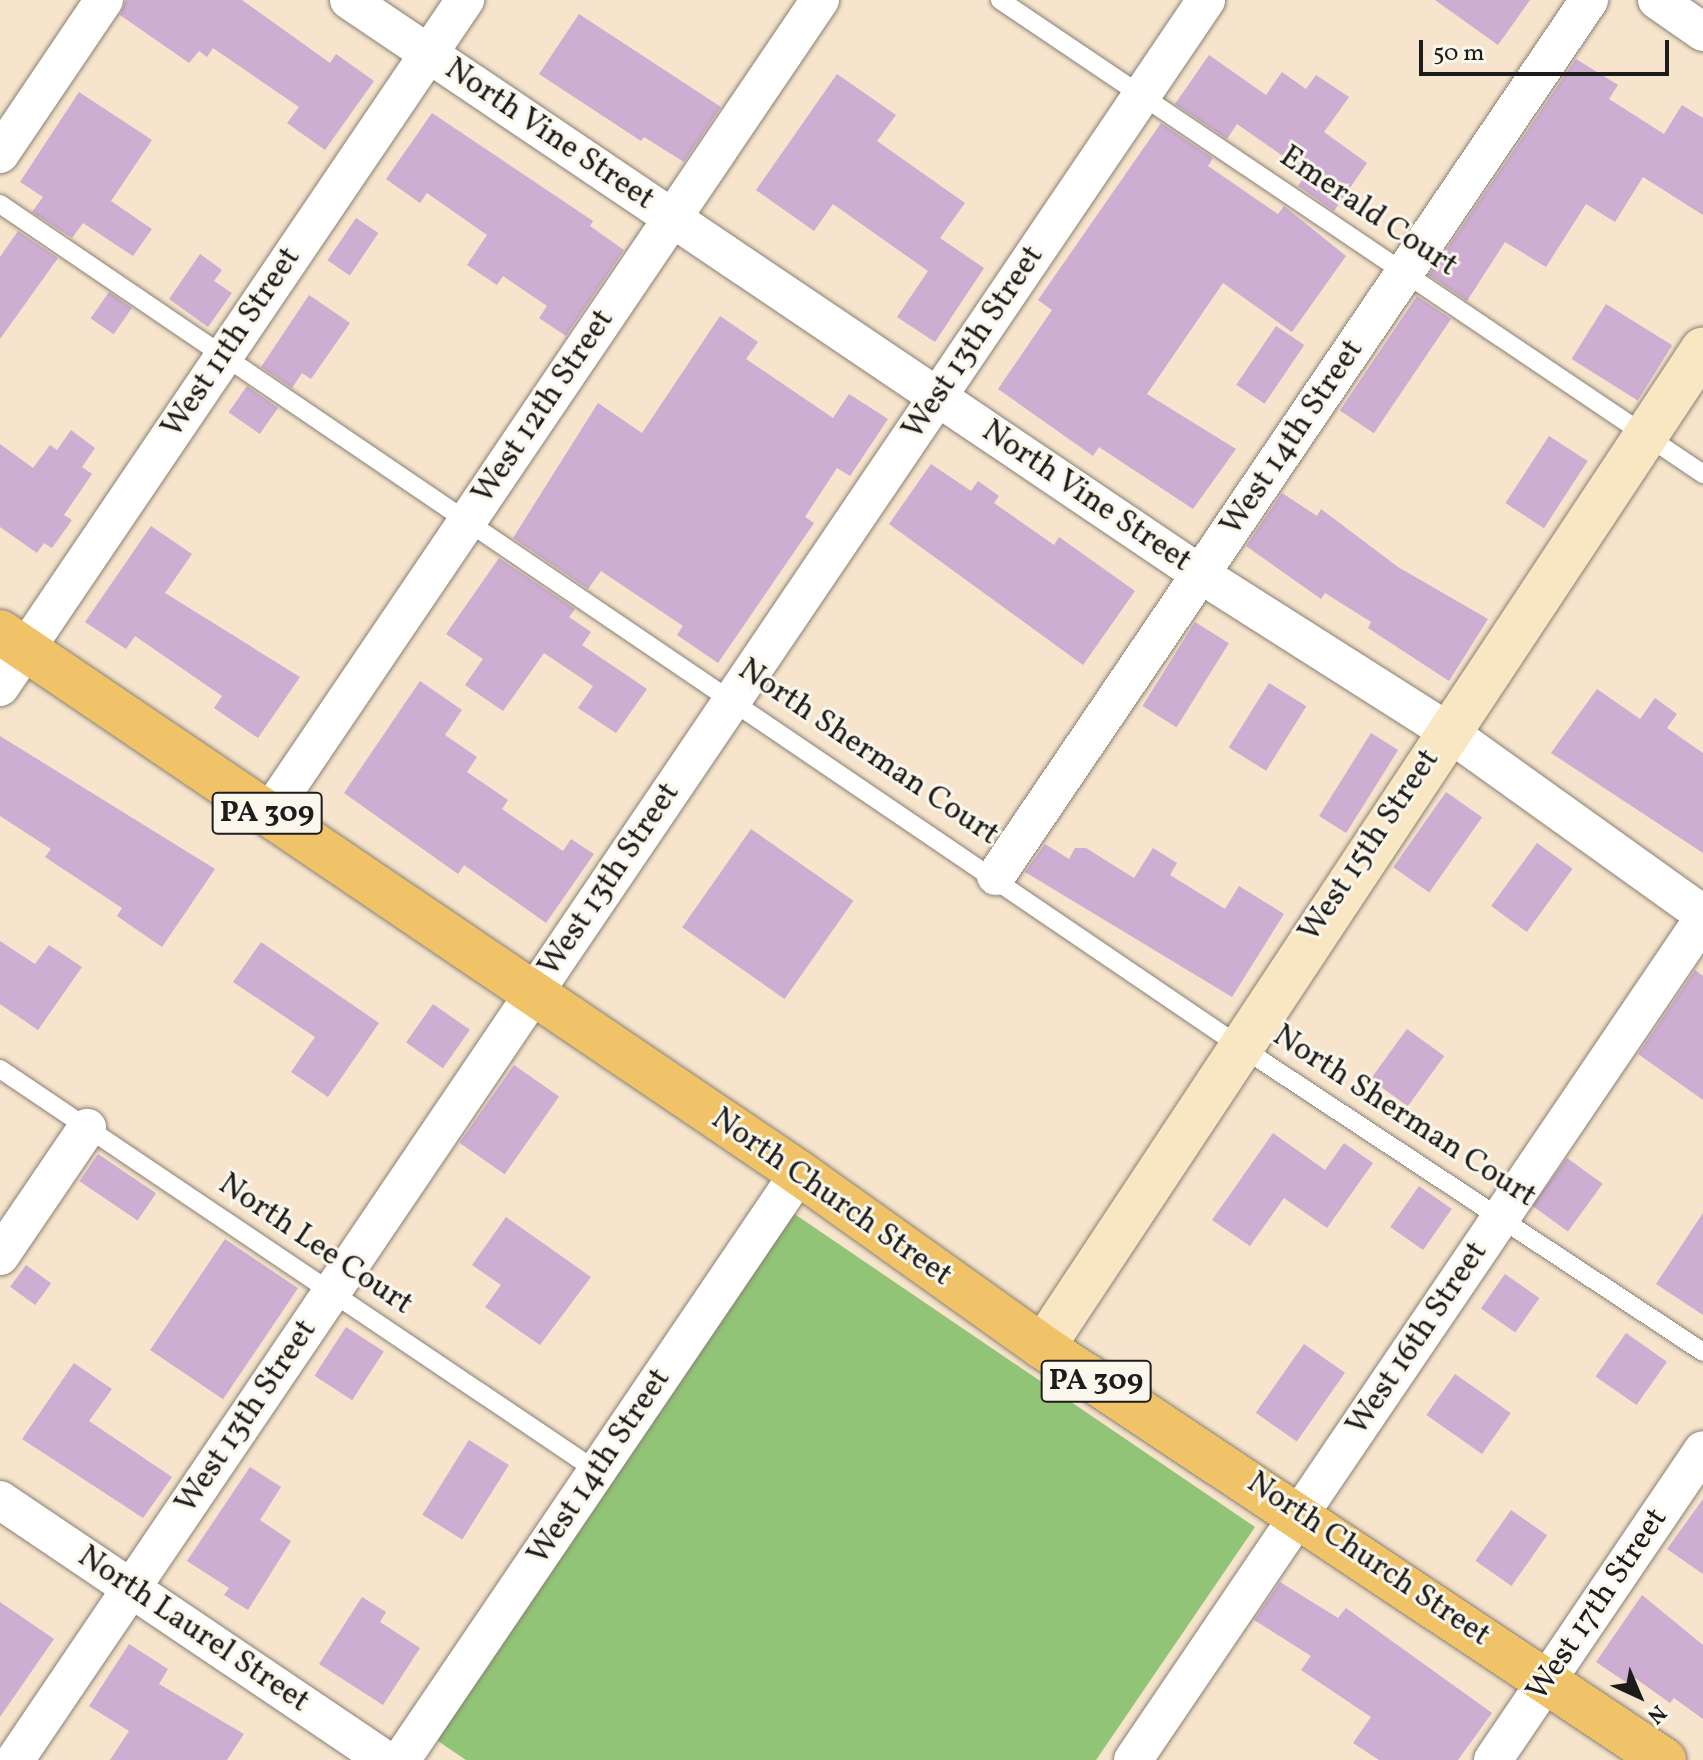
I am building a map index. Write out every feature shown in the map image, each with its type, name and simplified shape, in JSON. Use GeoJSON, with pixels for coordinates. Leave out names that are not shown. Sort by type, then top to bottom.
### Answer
{"type":"FeatureCollection","features":[{"type":"Feature","properties":{"kind":"main road","name":"West 15th Street"},"geometry":{"type":"LineString","coordinates":[[1043,1347],[1238,1045],[1703,349]]}},
{"type":"Feature","properties":{"kind":"main road","name":"North Church Street"},"geometry":{"type":"LineString","coordinates":[[13,641],[799,1173],[1043,1347],[1300,1513],[1664,1760]]}},
{"type":"Feature","properties":{"kind":"street"},"geometry":{"type":"LineString","coordinates":[[0,154],[104,0]]}},
{"type":"Feature","properties":{"kind":"street","name":"North Vine Street"},"geometry":{"type":"LineString","coordinates":[[349,0],[1200,574],[1447,731],[1703,916]]}},
{"type":"Feature","properties":{"kind":"street","name":"West 11th Street"},"geometry":{"type":"LineString","coordinates":[[0,687],[13,641],[224,355],[465,0]]}},
{"type":"Feature","properties":{"kind":"street","name":"West 12th Street"},"geometry":{"type":"LineString","coordinates":[[269,814],[820,0]]}},
{"type":"Feature","properties":{"kind":"street","name":"West 13th Street"},"geometry":{"type":"LineString","coordinates":[[15,1760],[1206,0]]}},
{"type":"Feature","properties":{"kind":"street","name":"West 14th Street"},"geometry":{"type":"LineString","coordinates":[[996,876],[1589,0]]}},
{"type":"Feature","properties":{"kind":"street"},"geometry":{"type":"LineString","coordinates":[[1657,0],[1703,32]]}},
{"type":"Feature","properties":{"kind":"street","name":"West 16th Street"},"geometry":{"type":"LineString","coordinates":[[1133,1760],[1703,916]]}},
{"type":"Feature","properties":{"kind":"street"},"geometry":{"type":"LineString","coordinates":[[0,1256],[87,1128]]}},
{"type":"Feature","properties":{"kind":"street","name":"West 14th Street"},"geometry":{"type":"LineString","coordinates":[[401,1760],[799,1173]]}},
{"type":"Feature","properties":{"kind":"street","name":"West 17th Street"},"geometry":{"type":"LineString","coordinates":[[1493,1760],[1703,1450]]}},
{"type":"Feature","properties":{"kind":"street","name":"North Laurel Street"},"geometry":{"type":"LineString","coordinates":[[0,1500],[386,1760]]}},
{"type":"Feature","properties":{"kind":"lane","name":"Emerald Court"},"geometry":{"type":"LineString","coordinates":[[1000,0],[1703,474]]}},
{"type":"Feature","properties":{"kind":"lane","name":"North Sherman Court"},"geometry":{"type":"LineString","coordinates":[[0,204],[996,876],[1238,1045],[1703,1352]]}},
{"type":"Feature","properties":{"kind":"lane","name":"North Lee Court"},"geometry":{"type":"LineString","coordinates":[[0,1069],[597,1471]]}},
{"type":"Feature","properties":{"kind":"green space"},"geometry":{"type":"Polygon","coordinates":[[[793,1213],[1255,1527],[1096,1760],[466,1760],[435,1739],[793,1213]]]}},
{"type":"Feature","properties":{"kind":"building"},"geometry":{"type":"Polygon","coordinates":[[[126,0],[242,0],[330,63],[336,54],[374,81],[325,150],[287,123],[299,107],[213,48],[207,57],[199,51],[189,63],[120,15],[126,0]]]}},
{"type":"Feature","properties":{"kind":"building"},"geometry":{"type":"Polygon","coordinates":[[[1435,0],[1530,0],[1498,45],[1435,0]]]}},
{"type":"Feature","properties":{"kind":"building"},"geometry":{"type":"Polygon","coordinates":[[[579,14],[721,107],[684,162],[644,137],[641,141],[539,74],[579,14]]]}},
{"type":"Feature","properties":{"kind":"building"},"geometry":{"type":"Polygon","coordinates":[[[1209,55],[1266,95],[1282,72],[1306,89],[1316,75],[1349,97],[1324,132],[1367,163],[1334,211],[1298,186],[1307,173],[1237,124],[1227,139],[1175,104],[1209,55]]]}},
{"type":"Feature","properties":{"kind":"building"},"geometry":{"type":"Polygon","coordinates":[[[1576,59],[1618,85],[1609,99],[1664,134],[1682,105],[1703,118],[1703,215],[1643,177],[1615,222],[1586,204],[1546,267],[1505,242],[1467,301],[1429,275],[1576,59]]]}},
{"type":"Feature","properties":{"kind":"building"},"geometry":{"type":"Polygon","coordinates":[[[837,74],[896,115],[877,141],[965,203],[940,238],[984,268],[935,342],[897,317],[928,271],[833,204],[814,231],[756,190],[837,74]]]}},
{"type":"Feature","properties":{"kind":"building"},"geometry":{"type":"Polygon","coordinates":[[[79,92],[152,140],[111,201],[152,229],[133,256],[83,223],[72,238],[32,212],[43,197],[20,182],[79,92]]]}},
{"type":"Feature","properties":{"kind":"building"},"geometry":{"type":"Polygon","coordinates":[[[432,113],[593,221],[590,226],[624,250],[566,336],[539,318],[547,306],[503,276],[497,285],[467,265],[487,235],[427,193],[420,203],[386,179],[432,113]]]}},
{"type":"Feature","properties":{"kind":"building"},"geometry":{"type":"Polygon","coordinates":[[[1161,123],[1213,158],[1208,166],[1278,214],[1284,206],[1346,256],[1292,332],[1223,283],[1147,394],[1236,449],[1193,509],[1099,447],[1093,456],[998,389],[1052,310],[1038,300],[1161,123]]]}},
{"type":"Feature","properties":{"kind":"building"},"geometry":{"type":"Polygon","coordinates":[[[356,218],[378,233],[350,275],[327,260],[356,218]]]}},
{"type":"Feature","properties":{"kind":"building"},"geometry":{"type":"Polygon","coordinates":[[[18,231],[58,258],[0,339],[0,257],[18,231]]]}},
{"type":"Feature","properties":{"kind":"building"},"geometry":{"type":"Polygon","coordinates":[[[200,254],[222,270],[214,281],[232,293],[208,327],[169,299],[200,254]]]}},
{"type":"Feature","properties":{"kind":"building"},"geometry":{"type":"Polygon","coordinates":[[[109,292],[132,308],[114,334],[91,318],[109,292]]]}},
{"type":"Feature","properties":{"kind":"building"},"geometry":{"type":"Polygon","coordinates":[[[309,295],[350,323],[311,379],[302,373],[292,388],[261,367],[309,295]]]}},
{"type":"Feature","properties":{"kind":"building"},"geometry":{"type":"Polygon","coordinates":[[[1417,296],[1451,319],[1374,433],[1340,410],[1417,296]]]}},
{"type":"Feature","properties":{"kind":"building"},"geometry":{"type":"Polygon","coordinates":[[[1606,304],[1672,345],[1638,400],[1572,359],[1606,304]]]}},
{"type":"Feature","properties":{"kind":"building"},"geometry":{"type":"Polygon","coordinates":[[[720,316],[758,342],[746,359],[833,418],[849,394],[888,419],[850,476],[837,468],[805,517],[814,523],[718,663],[677,635],[683,626],[601,571],[588,589],[513,538],[598,403],[642,433],[720,316]]]}},
{"type":"Feature","properties":{"kind":"building"},"geometry":{"type":"Polygon","coordinates":[[[1276,326],[1304,345],[1264,404],[1236,385],[1276,326]]]}},
{"type":"Feature","properties":{"kind":"building"},"geometry":{"type":"Polygon","coordinates":[[[247,386],[278,408],[260,434],[229,412],[247,386]]]}},
{"type":"Feature","properties":{"kind":"building"},"geometry":{"type":"Polygon","coordinates":[[[71,430],[95,448],[82,467],[92,474],[64,515],[72,520],[52,548],[44,543],[37,553],[0,527],[0,444],[33,468],[50,445],[57,450],[71,430]]]}},
{"type":"Feature","properties":{"kind":"building"},"geometry":{"type":"Polygon","coordinates":[[[1549,436],[1588,461],[1544,528],[1505,503],[1549,436]]]}},
{"type":"Feature","properties":{"kind":"building"},"geometry":{"type":"Polygon","coordinates":[[[931,464],[971,491],[978,481],[999,496],[994,503],[1054,545],[1059,537],[1135,591],[1083,665],[889,524],[931,464]]]}},
{"type":"Feature","properties":{"kind":"building"},"geometry":{"type":"Polygon","coordinates":[[[1282,493],[1317,516],[1321,509],[1398,567],[1488,619],[1449,681],[1368,628],[1371,622],[1325,593],[1321,599],[1246,546],[1282,493]]]}},
{"type":"Feature","properties":{"kind":"building"},"geometry":{"type":"Polygon","coordinates":[[[151,526],[192,554],[165,593],[300,677],[258,738],[214,708],[222,696],[135,636],[126,649],[85,622],[151,526]]]}},
{"type":"Feature","properties":{"kind":"building"},"geometry":{"type":"Polygon","coordinates":[[[499,558],[575,609],[569,617],[591,632],[582,645],[647,689],[616,733],[578,708],[593,686],[544,653],[503,711],[465,685],[483,659],[446,634],[499,558]]]}},
{"type":"Feature","properties":{"kind":"building"},"geometry":{"type":"Polygon","coordinates":[[[1195,622],[1229,643],[1176,727],[1143,706],[1195,622]]]}},
{"type":"Feature","properties":{"kind":"building"},"geometry":{"type":"Polygon","coordinates":[[[420,681],[462,710],[445,735],[477,757],[467,772],[508,800],[502,809],[563,851],[571,839],[594,854],[546,923],[464,865],[458,874],[344,793],[420,681]]]}},
{"type":"Feature","properties":{"kind":"building"},"geometry":{"type":"Polygon","coordinates":[[[1269,683],[1306,706],[1266,771],[1229,747],[1269,683]]]}},
{"type":"Feature","properties":{"kind":"building"},"geometry":{"type":"Polygon","coordinates":[[[1597,689],[1640,719],[1655,698],[1677,714],[1667,728],[1703,753],[1703,853],[1551,753],[1597,689]]]}},
{"type":"Feature","properties":{"kind":"building"},"geometry":{"type":"Polygon","coordinates":[[[1371,733],[1398,750],[1346,833],[1319,816],[1371,733]]]}},
{"type":"Feature","properties":{"kind":"building"},"geometry":{"type":"Polygon","coordinates":[[[0,736],[215,869],[162,947],[117,916],[122,908],[45,857],[51,849],[0,816],[0,736]]]}},
{"type":"Feature","properties":{"kind":"building"},"geometry":{"type":"Polygon","coordinates":[[[1446,792],[1482,817],[1429,893],[1393,867],[1446,792]]]}},
{"type":"Feature","properties":{"kind":"building"},"geometry":{"type":"Polygon","coordinates":[[[751,829],[853,901],[785,999],[682,927],[751,829]]]}},
{"type":"Feature","properties":{"kind":"building"},"geometry":{"type":"Polygon","coordinates":[[[1537,843],[1573,869],[1527,932],[1491,906],[1537,843]]]}},
{"type":"Feature","properties":{"kind":"building"},"geometry":{"type":"Polygon","coordinates":[[[1045,844],[1069,859],[1075,848],[1086,848],[1134,878],[1153,848],[1177,863],[1170,875],[1225,909],[1239,886],[1284,914],[1232,997],[1025,872],[1045,844]]]}},
{"type":"Feature","properties":{"kind":"building"},"geometry":{"type":"Polygon","coordinates":[[[0,941],[35,964],[49,945],[82,967],[38,1030],[0,1004],[0,941]]]}},
{"type":"Feature","properties":{"kind":"building"},"geometry":{"type":"Polygon","coordinates":[[[261,942],[379,1023],[328,1097],[291,1072],[315,1037],[233,982],[261,942]]]}},
{"type":"Feature","properties":{"kind":"building"},"geometry":{"type":"Polygon","coordinates":[[[1695,970],[1703,976],[1703,1100],[1638,1054],[1695,970]]]}},
{"type":"Feature","properties":{"kind":"building"},"geometry":{"type":"Polygon","coordinates":[[[433,1004],[470,1030],[443,1068],[406,1043],[433,1004]]]}},
{"type":"Feature","properties":{"kind":"building"},"geometry":{"type":"Polygon","coordinates":[[[1407,1029],[1444,1056],[1408,1106],[1371,1079],[1407,1029]]]}},
{"type":"Feature","properties":{"kind":"building"},"geometry":{"type":"Polygon","coordinates":[[[514,1065],[559,1097],[505,1174],[460,1143],[514,1065]]]}},
{"type":"Feature","properties":{"kind":"building"},"geometry":{"type":"Polygon","coordinates":[[[1273,1133],[1325,1170],[1344,1143],[1373,1163],[1327,1228],[1284,1198],[1250,1246],[1212,1220],[1273,1133]]]}},
{"type":"Feature","properties":{"kind":"building"},"geometry":{"type":"Polygon","coordinates":[[[98,1154],[156,1193],[138,1221],[80,1181],[98,1154]]]}},
{"type":"Feature","properties":{"kind":"building"},"geometry":{"type":"Polygon","coordinates":[[[1567,1158],[1603,1184],[1568,1232],[1532,1206],[1567,1158]]]}},
{"type":"Feature","properties":{"kind":"building"},"geometry":{"type":"Polygon","coordinates":[[[1419,1186],[1452,1209],[1423,1250],[1390,1227],[1419,1186]]]}},
{"type":"Feature","properties":{"kind":"building"},"geometry":{"type":"Polygon","coordinates":[[[1703,1213],[1703,1315],[1656,1284],[1703,1213]]]}},
{"type":"Feature","properties":{"kind":"building"},"geometry":{"type":"Polygon","coordinates":[[[506,1217],[591,1277],[540,1345],[485,1307],[501,1285],[472,1265],[506,1217]]]}},
{"type":"Feature","properties":{"kind":"building"},"geometry":{"type":"Polygon","coordinates":[[[225,1239],[298,1288],[223,1399],[150,1350],[225,1239]]]}},
{"type":"Feature","properties":{"kind":"building"},"geometry":{"type":"Polygon","coordinates":[[[26,1265],[51,1283],[35,1305],[10,1287],[26,1265]]]}},
{"type":"Feature","properties":{"kind":"building"},"geometry":{"type":"Polygon","coordinates":[[[1505,1274],[1539,1298],[1515,1332],[1481,1308],[1505,1274]]]}},
{"type":"Feature","properties":{"kind":"building"},"geometry":{"type":"Polygon","coordinates":[[[346,1327],[384,1352],[352,1400],[314,1376],[346,1327]]]}},
{"type":"Feature","properties":{"kind":"building"},"geometry":{"type":"Polygon","coordinates":[[[1626,1333],[1667,1362],[1637,1405],[1596,1376],[1626,1333]]]}},
{"type":"Feature","properties":{"kind":"building"},"geometry":{"type":"Polygon","coordinates":[[[1304,1344],[1345,1373],[1297,1441],[1256,1413],[1304,1344]]]}},
{"type":"Feature","properties":{"kind":"building"},"geometry":{"type":"Polygon","coordinates":[[[74,1363],[112,1389],[89,1421],[172,1477],[143,1518],[22,1439],[74,1363]]]}},
{"type":"Feature","properties":{"kind":"building"},"geometry":{"type":"Polygon","coordinates":[[[1455,1374],[1511,1413],[1482,1454],[1426,1415],[1455,1374]]]}},
{"type":"Feature","properties":{"kind":"building"},"geometry":{"type":"Polygon","coordinates":[[[469,1440],[509,1465],[462,1540],[422,1515],[469,1440]]]}},
{"type":"Feature","properties":{"kind":"building"},"geometry":{"type":"Polygon","coordinates":[[[250,1467],[281,1487],[260,1520],[291,1541],[248,1610],[224,1595],[229,1588],[187,1561],[250,1467]]]}},
{"type":"Feature","properties":{"kind":"building"},"geometry":{"type":"Polygon","coordinates":[[[1703,1499],[1703,1574],[1667,1549],[1703,1499]]]}},
{"type":"Feature","properties":{"kind":"building"},"geometry":{"type":"Polygon","coordinates":[[[1511,1510],[1547,1535],[1511,1586],[1475,1561],[1511,1510]]]}},
{"type":"Feature","properties":{"kind":"building"},"geometry":{"type":"Polygon","coordinates":[[[1280,1582],[1338,1618],[1346,1608],[1492,1713],[1458,1760],[1379,1760],[1353,1743],[1371,1717],[1301,1670],[1311,1656],[1254,1620],[1280,1582]]]}},
{"type":"Feature","properties":{"kind":"building"},"geometry":{"type":"Polygon","coordinates":[[[1642,1595],[1703,1645],[1703,1719],[1674,1698],[1670,1703],[1635,1678],[1630,1685],[1596,1662],[1642,1595]]]}},
{"type":"Feature","properties":{"kind":"building"},"geometry":{"type":"Polygon","coordinates":[[[362,1597],[386,1612],[380,1622],[420,1648],[383,1705],[319,1664],[362,1597]]]}},
{"type":"Feature","properties":{"kind":"building"},"geometry":{"type":"Polygon","coordinates":[[[0,1602],[54,1639],[0,1717],[0,1602]]]}},
{"type":"Feature","properties":{"kind":"building"},"geometry":{"type":"Polygon","coordinates":[[[129,1644],[168,1669],[159,1684],[244,1734],[227,1760],[110,1760],[129,1731],[89,1706],[129,1644]]]}}]}
